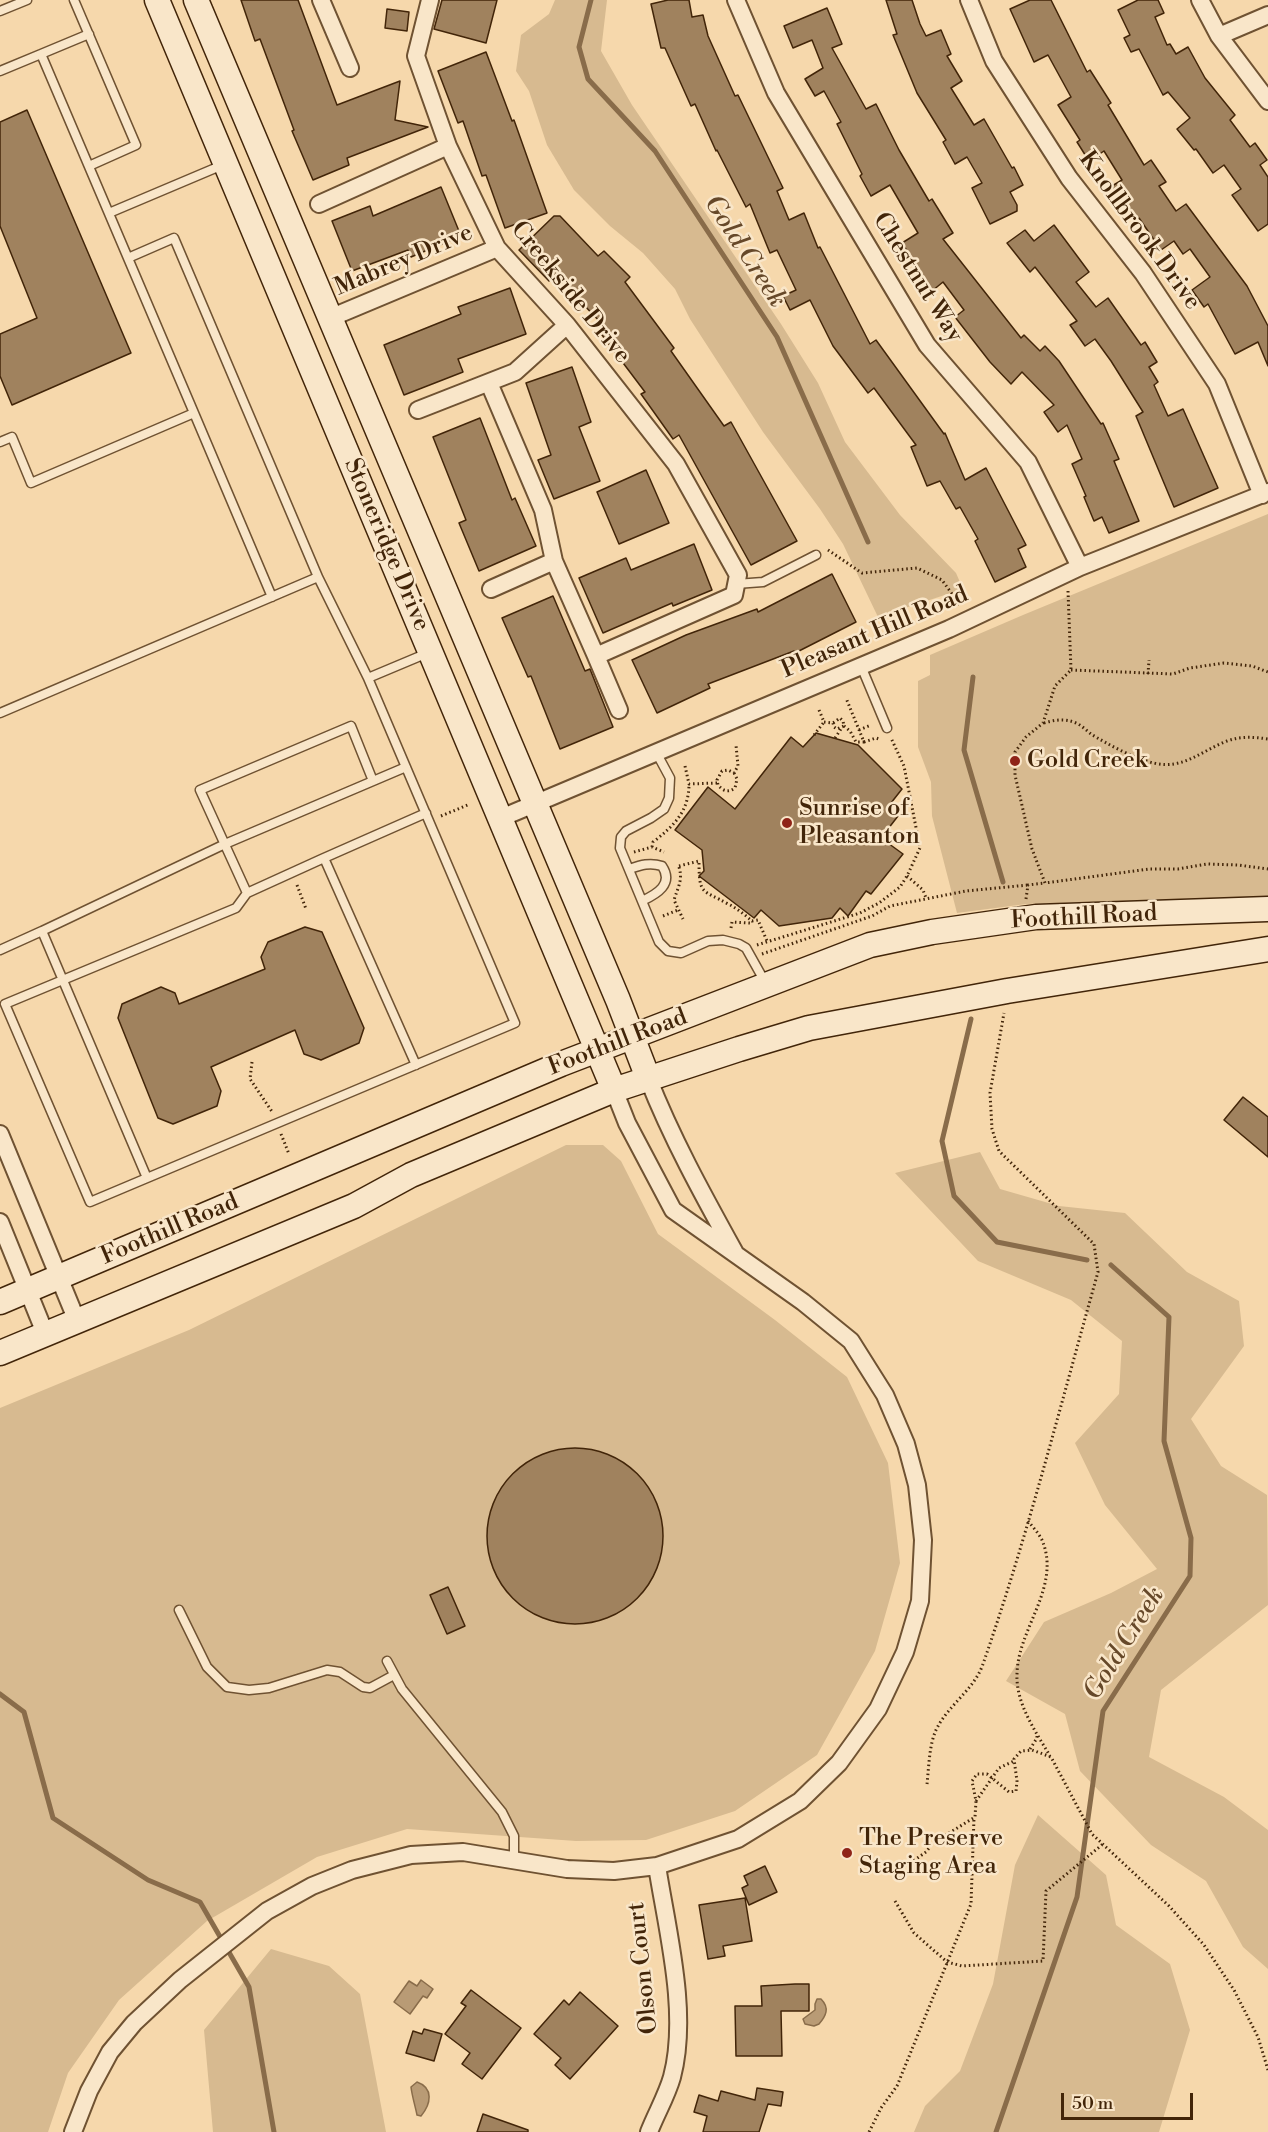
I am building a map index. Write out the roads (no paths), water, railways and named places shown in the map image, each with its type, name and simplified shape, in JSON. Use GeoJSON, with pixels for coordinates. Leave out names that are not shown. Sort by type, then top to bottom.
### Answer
{"type":"FeatureCollection","features":[{"type":"Feature","properties":{"kind":"main road","name":"Stoneridge Drive"},"geometry":{"type":"LineString","coordinates":[[157,0],[614,1090]]}},
{"type":"Feature","properties":{"kind":"main road","name":"Stoneridge Drive"},"geometry":{"type":"LineString","coordinates":[[196,0],[648,1078]]}},
{"type":"Feature","properties":{"kind":"main road","name":"Foothill Road"},"geometry":{"type":"LineString","coordinates":[[0,1302],[597,1050],[870,945],[932,932],[1036,917],[1268,909]]}},
{"type":"Feature","properties":{"kind":"main road","name":"Foothill Road"},"geometry":{"type":"LineString","coordinates":[[0,1353],[343,1210],[411,1175],[648,1078],[809,1028],[1007,991],[1268,949]]}},
{"type":"Feature","properties":{"kind":"street"},"geometry":{"type":"LineString","coordinates":[[321,0],[350,68]]}},
{"type":"Feature","properties":{"kind":"street","name":"Creekside Drive"},"geometry":{"type":"LineString","coordinates":[[430,0],[416,56],[448,146],[497,248],[567,325],[676,464],[738,576],[735,590]]}},
{"type":"Feature","properties":{"kind":"street","name":"Chestnut Way"},"geometry":{"type":"LineString","coordinates":[[736,0],[777,93],[927,345],[1028,462],[1074,570]]}},
{"type":"Feature","properties":{"kind":"street","name":"Knollbrook Drive"},"geometry":{"type":"LineString","coordinates":[[969,0],[994,61],[1069,178],[1143,273],[1216,384],[1265,494]]}},
{"type":"Feature","properties":{"kind":"street"},"geometry":{"type":"LineString","coordinates":[[1200,0],[1219,36],[1268,101]]}},
{"type":"Feature","properties":{"kind":"street"},"geometry":{"type":"LineString","coordinates":[[1219,36],[1268,15]]}},
{"type":"Feature","properties":{"kind":"street"},"geometry":{"type":"LineString","coordinates":[[320,204],[448,146]]}},
{"type":"Feature","properties":{"kind":"street","name":"Mabrey Drive"},"geometry":{"type":"LineString","coordinates":[[330,318],[497,248]]}},
{"type":"Feature","properties":{"kind":"street"},"geometry":{"type":"LineString","coordinates":[[418,410],[515,372],[567,325]]}},
{"type":"Feature","properties":{"kind":"street"},"geometry":{"type":"LineString","coordinates":[[489,383],[543,510],[554,561],[619,710]]}},
{"type":"Feature","properties":{"kind":"street","name":"Pleasant Hill Road"},"geometry":{"type":"LineString","coordinates":[[501,818],[969,620],[1074,570],[1265,494]]}},
{"type":"Feature","properties":{"kind":"street"},"geometry":{"type":"LineString","coordinates":[[491,589],[554,561]]}},
{"type":"Feature","properties":{"kind":"street"},"geometry":{"type":"LineString","coordinates":[[596,656],[735,590]]}},
{"type":"Feature","properties":{"kind":"street"},"geometry":{"type":"LineString","coordinates":[[648,1078],[661,1112],[690,1172],[737,1256]]}},
{"type":"Feature","properties":{"kind":"street"},"geometry":{"type":"LineString","coordinates":[[73,2132],[89,2091],[110,2052],[134,2023],[180,1980],[267,1911],[312,1886],[352,1870],[411,1855],[463,1852],[567,1869],[614,1871],[657,1866],[738,1839],[800,1801],[839,1763],[878,1709],[904,1652],[920,1601],[923,1540],[916,1485],[906,1444],[885,1395],[851,1341],[803,1302],[673,1210],[627,1123],[614,1090]]}},
{"type":"Feature","properties":{"kind":"street"},"geometry":{"type":"LineString","coordinates":[[0,1134],[77,1321]]}},
{"type":"Feature","properties":{"kind":"street"},"geometry":{"type":"LineString","coordinates":[[0,1222],[45,1333]]}},
{"type":"Feature","properties":{"kind":"street","name":"Olson Court"},"geometry":{"type":"LineString","coordinates":[[649,2132],[672,2077],[679,2023],[676,1984],[657,1866]]}},
{"type":"Feature","properties":{"kind":"lane"},"geometry":{"type":"LineString","coordinates":[[0,11],[27,0]]}},
{"type":"Feature","properties":{"kind":"lane"},"geometry":{"type":"LineString","coordinates":[[74,0],[136,146],[89,166]]}},
{"type":"Feature","properties":{"kind":"lane"},"geometry":{"type":"LineString","coordinates":[[0,71],[89,34]]}},
{"type":"Feature","properties":{"kind":"lane"},"geometry":{"type":"LineString","coordinates":[[41,54],[272,597]]}},
{"type":"Feature","properties":{"kind":"lane"},"geometry":{"type":"LineString","coordinates":[[109,213],[225,164]]}},
{"type":"Feature","properties":{"kind":"lane"},"geometry":{"type":"LineString","coordinates":[[128,258],[174,238],[318,577],[368,678],[406,766],[426,813],[515,1023],[90,1202],[5,1004],[236,908],[247,893],[426,813]]}},
{"type":"Feature","properties":{"kind":"lane"},"geometry":{"type":"LineString","coordinates":[[0,442],[12,437],[31,483],[194,413]]}},
{"type":"Feature","properties":{"kind":"lane"},"geometry":{"type":"LineString","coordinates":[[735,590],[763,582],[816,555]]}},
{"type":"Feature","properties":{"kind":"lane"},"geometry":{"type":"LineString","coordinates":[[0,713],[318,577]]}},
{"type":"Feature","properties":{"kind":"lane"},"geometry":{"type":"LineString","coordinates":[[368,678],[431,652]]}},
{"type":"Feature","properties":{"kind":"lane"},"geometry":{"type":"LineString","coordinates":[[861,666],[887,728]]}},
{"type":"Feature","properties":{"kind":"lane"},"geometry":{"type":"LineString","coordinates":[[247,893],[200,790],[351,726],[374,781]]}},
{"type":"Feature","properties":{"kind":"lane"},"geometry":{"type":"LineString","coordinates":[[656,752],[670,778],[669,798],[664,809],[626,831],[621,837],[620,848],[659,942],[668,951],[681,953],[708,942],[729,941],[746,948],[766,984]]}},
{"type":"Feature","properties":{"kind":"lane"},"geometry":{"type":"LineString","coordinates":[[0,950],[225,844],[406,766]]}},
{"type":"Feature","properties":{"kind":"lane"},"geometry":{"type":"LineString","coordinates":[[324,858],[416,1065]]}},
{"type":"Feature","properties":{"kind":"lane"},"geometry":{"type":"LineString","coordinates":[[629,869],[645,863],[655,864],[662,866],[667,873],[666,884],[657,894],[642,901]]}},
{"type":"Feature","properties":{"kind":"lane"},"geometry":{"type":"LineString","coordinates":[[42,931],[147,1178]]}},
{"type":"Feature","properties":{"kind":"lane"},"geometry":{"type":"LineString","coordinates":[[179,1610],[207,1667],[227,1687],[249,1690],[269,1688],[327,1670],[340,1672],[363,1687],[370,1688],[394,1675]]}},
{"type":"Feature","properties":{"kind":"lane"},"geometry":{"type":"LineString","coordinates":[[387,1660],[402,1689],[502,1812],[514,1836],[514,1860]]}},
{"type":"Feature","properties":{"kind":"waterway","name":"Gold Creek"},"geometry":{"type":"LineString","coordinates":[[591,0],[579,47],[588,79],[655,151],[777,337],[868,542]]}},
{"type":"Feature","properties":{"kind":"waterway","name":"Gold Creek"},"geometry":{"type":"LineString","coordinates":[[973,677],[964,750],[1003,882]]}},
{"type":"Feature","properties":{"kind":"waterway","name":"Gold Creek"},"geometry":{"type":"LineString","coordinates":[[971,1019],[942,1141],[954,1196],[997,1242],[1087,1260]]}},
{"type":"Feature","properties":{"kind":"waterway","name":"Gold Creek"},"geometry":{"type":"LineString","coordinates":[[996,2132],[1077,1897],[1103,1711],[1190,1576],[1191,1538],[1164,1441],[1169,1317],[1111,1265]]}},
{"type":"Feature","properties":{"kind":"waterway"},"geometry":{"type":"LineString","coordinates":[[0,1694],[24,1712],[53,1818],[148,1880],[200,1902],[249,1987],[274,2132]]}},
{"type":"Feature","properties":{"kind":"place","name":"Gold Creek"},"geometry":{"type":"Point","coordinates":[1015,761]}},
{"type":"Feature","properties":{"kind":"place","name":"Sunrise of Pleasanton"},"geometry":{"type":"Point","coordinates":[787,823]}},
{"type":"Feature","properties":{"kind":"place","name":"The Preserve Staging Area"},"geometry":{"type":"Point","coordinates":[847,1853]}}]}
